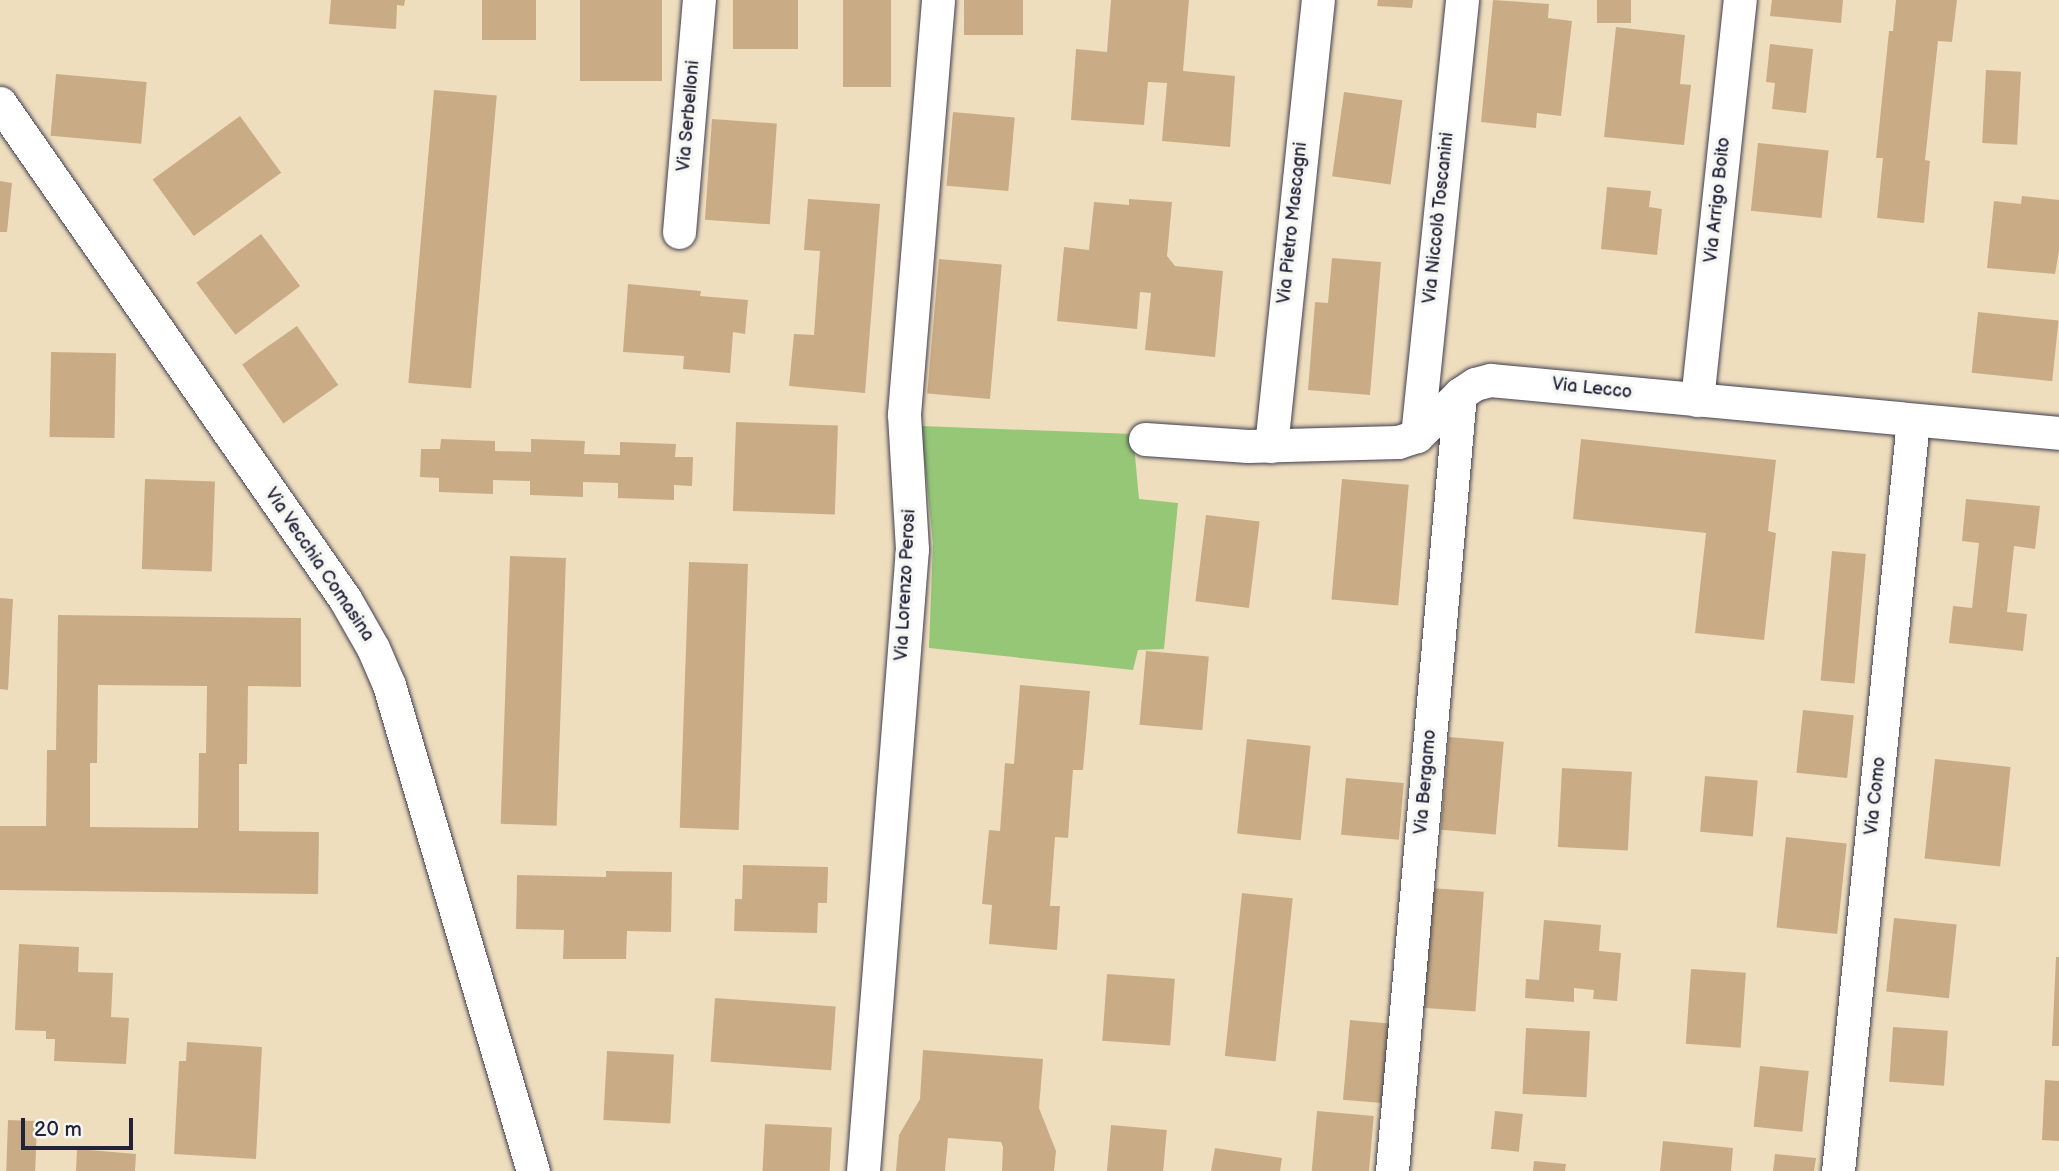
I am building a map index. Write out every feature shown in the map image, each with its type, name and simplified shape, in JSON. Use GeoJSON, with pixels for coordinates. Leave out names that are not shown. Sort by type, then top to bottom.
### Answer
{"type":"FeatureCollection","features":[{"type":"Feature","properties":{"kind":"street","name":"Via Serbelloni"},"geometry":{"type":"LineString","coordinates":[[679,232],[699,0]]}},
{"type":"Feature","properties":{"kind":"street","name":"Via Lorenzo Perosi"},"geometry":{"type":"LineString","coordinates":[[863,1171],[912,549],[904,414],[938,0]]}},
{"type":"Feature","properties":{"kind":"street","name":"Via Pietro Mascagni"},"geometry":{"type":"LineString","coordinates":[[1270,446],[1318,0]]}},
{"type":"Feature","properties":{"kind":"street","name":"Via Niccolò Toscanini"},"geometry":{"type":"LineString","coordinates":[[1417,436],[1462,0]]}},
{"type":"Feature","properties":{"kind":"street","name":"Via Arrigo Boito"},"geometry":{"type":"LineString","coordinates":[[1697,400],[1740,0]]}},
{"type":"Feature","properties":{"kind":"street","name":"Via Vecchia Comasina"},"geometry":{"type":"LineString","coordinates":[[0,103],[345,599],[373,648],[389,685],[533,1171]]}},
{"type":"Feature","properties":{"kind":"street","name":"Via Lecco"},"geometry":{"type":"LineString","coordinates":[[1417,436],[1460,394],[1475,384],[1508,380],[2059,433]]}},
{"type":"Feature","properties":{"kind":"street","name":"Via Bergamo"},"geometry":{"type":"LineString","coordinates":[[1392,1171],[1460,394]]}},
{"type":"Feature","properties":{"kind":"street","name":"Via Como"},"geometry":{"type":"LineString","coordinates":[[1838,1171],[1913,421]]}},
{"type":"Feature","properties":{"kind":"street"},"geometry":{"type":"LineString","coordinates":[[1145,439],[1270,446],[1398,442],[1417,436]]}},
{"type":"Feature","properties":{"kind":"green space"},"geometry":{"type":"Polygon","coordinates":[[[921,426],[1133,434],[1139,499],[1178,503],[1164,649],[1138,650],[1133,670],[929,648],[933,543],[921,426]]]}},
{"type":"Feature","properties":{"kind":"building"},"geometry":{"type":"Polygon","coordinates":[[[331,0],[405,0],[404,6],[397,5],[396,29],[329,24],[331,0]]]}},
{"type":"Feature","properties":{"kind":"building"},"geometry":{"type":"Polygon","coordinates":[[[482,0],[536,0],[536,40],[482,40],[482,0]]]}},
{"type":"Feature","properties":{"kind":"building"},"geometry":{"type":"Polygon","coordinates":[[[580,0],[662,0],[662,81],[580,81],[580,0]]]}},
{"type":"Feature","properties":{"kind":"building"},"geometry":{"type":"Polygon","coordinates":[[[733,0],[798,0],[798,49],[733,49],[733,0]]]}},
{"type":"Feature","properties":{"kind":"building"},"geometry":{"type":"Polygon","coordinates":[[[843,0],[891,0],[891,87],[843,87],[843,0]]]}},
{"type":"Feature","properties":{"kind":"building"},"geometry":{"type":"Polygon","coordinates":[[[964,0],[1023,0],[1023,35],[964,35],[964,0]]]}},
{"type":"Feature","properties":{"kind":"building"},"geometry":{"type":"Polygon","coordinates":[[[1111,0],[1189,0],[1183,71],[1235,76],[1230,147],[1162,141],[1167,83],[1148,82],[1144,125],[1071,120],[1076,49],[1107,52],[1111,0]]]}},
{"type":"Feature","properties":{"kind":"building"},"geometry":{"type":"Polygon","coordinates":[[[1378,0],[1413,0],[1412,8],[1377,6],[1378,0]]]}},
{"type":"Feature","properties":{"kind":"building"},"geometry":{"type":"Polygon","coordinates":[[[1493,0],[1549,4],[1548,18],[1572,21],[1561,116],[1537,113],[1536,128],[1481,122],[1493,0]]]}},
{"type":"Feature","properties":{"kind":"building"},"geometry":{"type":"Polygon","coordinates":[[[1597,0],[1631,0],[1631,23],[1597,23],[1597,0]]]}},
{"type":"Feature","properties":{"kind":"building"},"geometry":{"type":"Polygon","coordinates":[[[1772,0],[1843,0],[1841,23],[1770,16],[1772,0]]]}},
{"type":"Feature","properties":{"kind":"building"},"geometry":{"type":"Polygon","coordinates":[[[1896,0],[1957,0],[1952,42],[1938,41],[1925,160],[1930,161],[1924,223],[1877,218],[1883,158],[1876,158],[1889,31],[1893,31],[1896,0]]]}},
{"type":"Feature","properties":{"kind":"building"},"geometry":{"type":"Polygon","coordinates":[[[1616,27],[1685,35],[1680,84],[1691,85],[1684,145],[1604,137],[1616,27]]]}},
{"type":"Feature","properties":{"kind":"building"},"geometry":{"type":"Polygon","coordinates":[[[1770,44],[1813,49],[1806,113],[1772,109],[1775,83],[1766,82],[1770,44]]]}},
{"type":"Feature","properties":{"kind":"building"},"geometry":{"type":"Polygon","coordinates":[[[1986,70],[2021,72],[2017,145],[1982,143],[1986,70]]]}},
{"type":"Feature","properties":{"kind":"building"},"geometry":{"type":"Polygon","coordinates":[[[56,74],[147,82],[141,144],[51,136],[56,74]]]}},
{"type":"Feature","properties":{"kind":"building"},"geometry":{"type":"Polygon","coordinates":[[[434,90],[497,95],[471,388],[408,383],[434,90]]]}},
{"type":"Feature","properties":{"kind":"building"},"geometry":{"type":"Polygon","coordinates":[[[1344,92],[1402,100],[1391,184],[1332,176],[1344,92]]]}},
{"type":"Feature","properties":{"kind":"building"},"geometry":{"type":"Polygon","coordinates":[[[953,112],[1015,117],[1008,191],[947,186],[953,112]]]}},
{"type":"Feature","properties":{"kind":"building"},"geometry":{"type":"Polygon","coordinates":[[[240,116],[281,173],[194,236],[153,179],[240,116]]]}},
{"type":"Feature","properties":{"kind":"building"},"geometry":{"type":"Polygon","coordinates":[[[712,119],[777,124],[770,224],[705,220],[712,119]]]}},
{"type":"Feature","properties":{"kind":"building"},"geometry":{"type":"Polygon","coordinates":[[[1758,143],[1829,150],[1822,218],[1751,211],[1758,143]]]}},
{"type":"Feature","properties":{"kind":"building"},"geometry":{"type":"Polygon","coordinates":[[[0,181],[12,183],[7,232],[0,232],[0,181]]]}},
{"type":"Feature","properties":{"kind":"building"},"geometry":{"type":"Polygon","coordinates":[[[1607,187],[1651,191],[1649,207],[1662,209],[1657,255],[1601,249],[1607,187]]]}},
{"type":"Feature","properties":{"kind":"building"},"geometry":{"type":"Polygon","coordinates":[[[2022,196],[2059,200],[2059,251],[2055,274],[1987,268],[1994,201],[2021,204],[2022,196]]]}},
{"type":"Feature","properties":{"kind":"building"},"geometry":{"type":"Polygon","coordinates":[[[808,199],[880,204],[865,393],[789,386],[794,334],[814,335],[820,251],[804,250],[808,199]]]}},
{"type":"Feature","properties":{"kind":"building"},"geometry":{"type":"Polygon","coordinates":[[[1129,199],[1172,202],[1167,256],[1175,266],[1223,271],[1215,357],[1145,350],[1151,293],[1140,292],[1137,329],[1057,321],[1064,247],[1089,250],[1094,202],[1129,205],[1129,199]]]}},
{"type":"Feature","properties":{"kind":"building"},"geometry":{"type":"Polygon","coordinates":[[[261,234],[300,286],[235,335],[196,283],[261,234]]]}},
{"type":"Feature","properties":{"kind":"building"},"geometry":{"type":"Polygon","coordinates":[[[1332,258],[1381,262],[1370,395],[1308,390],[1315,302],[1328,303],[1332,258]]]}},
{"type":"Feature","properties":{"kind":"building"},"geometry":{"type":"Polygon","coordinates":[[[939,259],[1002,264],[990,399],[927,393],[939,259]]]}},
{"type":"Feature","properties":{"kind":"building"},"geometry":{"type":"Polygon","coordinates":[[[628,284],[701,291],[700,296],[748,300],[745,334],[733,332],[730,373],[683,369],[684,356],[623,352],[628,284]]]}},
{"type":"Feature","properties":{"kind":"building"},"geometry":{"type":"Polygon","coordinates":[[[1978,312],[2059,320],[2052,381],[1972,373],[1978,312]]]}},
{"type":"Feature","properties":{"kind":"building"},"geometry":{"type":"Polygon","coordinates":[[[297,326],[338,385],[283,423],[242,364],[297,326]]]}},
{"type":"Feature","properties":{"kind":"building"},"geometry":{"type":"Polygon","coordinates":[[[51,352],[116,353],[115,438],[50,437],[51,352]]]}},
{"type":"Feature","properties":{"kind":"building"},"geometry":{"type":"Polygon","coordinates":[[[736,422],[838,426],[835,515],[733,511],[736,422]]]}},
{"type":"Feature","properties":{"kind":"building"},"geometry":{"type":"Polygon","coordinates":[[[441,439],[495,441],[495,451],[531,452],[531,439],[585,441],[584,454],[620,455],[620,442],[676,444],[675,457],[693,457],[692,486],[674,485],[674,500],[618,498],[618,483],[583,482],[583,497],[530,495],[530,481],[493,480],[493,494],[439,492],[439,478],[420,477],[421,449],[440,449],[441,439]]]}},
{"type":"Feature","properties":{"kind":"building"},"geometry":{"type":"Polygon","coordinates":[[[1581,439],[1776,460],[1768,531],[1776,533],[1764,640],[1695,633],[1706,533],[1573,519],[1581,439]]]}},
{"type":"Feature","properties":{"kind":"building"},"geometry":{"type":"Polygon","coordinates":[[[145,479],[215,481],[212,571],[142,569],[145,479]]]}},
{"type":"Feature","properties":{"kind":"building"},"geometry":{"type":"Polygon","coordinates":[[[1342,479],[1409,485],[1398,605],[1331,600],[1342,479]]]}},
{"type":"Feature","properties":{"kind":"building"},"geometry":{"type":"Polygon","coordinates":[[[1966,499],[2040,506],[2035,549],[2014,546],[2007,612],[2027,614],[2023,651],[1949,643],[1953,606],[1972,608],[1979,543],[1962,541],[1966,499]]]}},
{"type":"Feature","properties":{"kind":"building"},"geometry":{"type":"Polygon","coordinates":[[[1206,515],[1260,522],[1249,608],[1195,601],[1206,515]]]}},
{"type":"Feature","properties":{"kind":"building"},"geometry":{"type":"Polygon","coordinates":[[[1832,551],[1866,554],[1855,683],[1821,681],[1832,551]]]}},
{"type":"Feature","properties":{"kind":"building"},"geometry":{"type":"Polygon","coordinates":[[[510,556],[566,558],[557,826],[501,824],[510,556]]]}},
{"type":"Feature","properties":{"kind":"building"},"geometry":{"type":"Polygon","coordinates":[[[689,562],[748,564],[739,830],[680,828],[689,562]]]}},
{"type":"Feature","properties":{"kind":"building"},"geometry":{"type":"Polygon","coordinates":[[[0,598],[13,599],[8,690],[0,689],[0,598]]]}},
{"type":"Feature","properties":{"kind":"building"},"geometry":{"type":"Polygon","coordinates":[[[58,615],[301,618],[301,687],[248,686],[247,764],[239,764],[239,831],[319,832],[318,894],[0,890],[0,826],[46,826],[47,750],[56,750],[58,615]],[[98,685],[97,763],[90,763],[90,827],[198,828],[199,753],[206,753],[207,686],[98,685]]]}},
{"type":"Feature","properties":{"kind":"building"},"geometry":{"type":"Polygon","coordinates":[[[1146,651],[1209,656],[1202,730],[1140,725],[1146,651]]]}},
{"type":"Feature","properties":{"kind":"building"},"geometry":{"type":"Polygon","coordinates":[[[1020,685],[1090,691],[1083,770],[1073,770],[1068,838],[1055,837],[1050,906],[1060,906],[1057,950],[989,944],[992,905],[982,904],[989,830],[1000,831],[1005,763],[1014,764],[1020,685]]]}},
{"type":"Feature","properties":{"kind":"building"},"geometry":{"type":"Polygon","coordinates":[[[1803,710],[1854,715],[1847,778],[1796,773],[1803,710]]]}},
{"type":"Feature","properties":{"kind":"building"},"geometry":{"type":"Polygon","coordinates":[[[1449,737],[1504,742],[1496,834],[1441,830],[1449,737]]]}},
{"type":"Feature","properties":{"kind":"building"},"geometry":{"type":"Polygon","coordinates":[[[1247,739],[1311,746],[1301,840],[1237,833],[1247,739]]]}},
{"type":"Feature","properties":{"kind":"building"},"geometry":{"type":"Polygon","coordinates":[[[1935,759],[2011,767],[2000,866],[1925,858],[1935,759]]]}},
{"type":"Feature","properties":{"kind":"building"},"geometry":{"type":"Polygon","coordinates":[[[1562,768],[1632,772],[1628,851],[1558,847],[1562,768]]]}},
{"type":"Feature","properties":{"kind":"building"},"geometry":{"type":"Polygon","coordinates":[[[1705,776],[1758,781],[1753,836],[1700,832],[1705,776]]]}},
{"type":"Feature","properties":{"kind":"building"},"geometry":{"type":"Polygon","coordinates":[[[1346,778],[1404,783],[1399,840],[1341,835],[1346,778]]]}},
{"type":"Feature","properties":{"kind":"building"},"geometry":{"type":"Polygon","coordinates":[[[1786,837],[1847,843],[1837,934],[1776,928],[1786,837]]]}},
{"type":"Feature","properties":{"kind":"building"},"geometry":{"type":"Polygon","coordinates":[[[743,865],[828,867],[827,903],[818,903],[817,933],[734,931],[735,899],[742,899],[743,865]]]}},
{"type":"Feature","properties":{"kind":"building"},"geometry":{"type":"Polygon","coordinates":[[[606,871],[672,872],[671,932],[627,931],[626,959],[563,959],[564,930],[516,929],[517,875],[606,877],[606,871]]]}},
{"type":"Feature","properties":{"kind":"building"},"geometry":{"type":"Polygon","coordinates":[[[1430,888],[1484,892],[1475,1011],[1422,1008],[1430,888]]]}},
{"type":"Feature","properties":{"kind":"building"},"geometry":{"type":"Polygon","coordinates":[[[1242,893],[1293,898],[1276,1061],[1225,1056],[1242,893]]]}},
{"type":"Feature","properties":{"kind":"building"},"geometry":{"type":"Polygon","coordinates":[[[1894,918],[1957,925],[1949,998],[1886,992],[1894,918]]]}},
{"type":"Feature","properties":{"kind":"building"},"geometry":{"type":"Polygon","coordinates":[[[1544,920],[1601,925],[1599,951],[1621,953],[1617,1001],[1593,999],[1594,990],[1574,988],[1574,1002],[1525,998],[1526,979],[1539,980],[1544,920]]]}},
{"type":"Feature","properties":{"kind":"building"},"geometry":{"type":"Polygon","coordinates":[[[19,944],[79,947],[78,972],[113,973],[111,1017],[129,1018],[126,1064],[54,1061],[55,1039],[46,1039],[46,1031],[15,1030],[19,944]]]}},
{"type":"Feature","properties":{"kind":"building"},"geometry":{"type":"Polygon","coordinates":[[[2056,957],[2059,957],[2059,1046],[2052,1046],[2056,957]]]}},
{"type":"Feature","properties":{"kind":"building"},"geometry":{"type":"Polygon","coordinates":[[[1691,969],[1746,973],[1741,1048],[1686,1044],[1691,969]]]}},
{"type":"Feature","properties":{"kind":"building"},"geometry":{"type":"Polygon","coordinates":[[[1107,974],[1175,979],[1170,1046],[1102,1041],[1107,974]]]}},
{"type":"Feature","properties":{"kind":"building"},"geometry":{"type":"Polygon","coordinates":[[[715,998],[836,1006],[831,1070],[711,1062],[715,998]]]}},
{"type":"Feature","properties":{"kind":"building"},"geometry":{"type":"Polygon","coordinates":[[[1350,1020],[1392,1024],[1385,1103],[1343,1100],[1350,1020]]]}},
{"type":"Feature","properties":{"kind":"building"},"geometry":{"type":"Polygon","coordinates":[[[1893,1027],[1948,1031],[1944,1086],[1889,1082],[1893,1027]]]}},
{"type":"Feature","properties":{"kind":"building"},"geometry":{"type":"Polygon","coordinates":[[[1526,1028],[1590,1031],[1586,1097],[1523,1094],[1526,1028]]]}},
{"type":"Feature","properties":{"kind":"building"},"geometry":{"type":"Polygon","coordinates":[[[187,1042],[262,1047],[256,1159],[174,1154],[179,1061],[186,1061],[187,1042]]]}},
{"type":"Feature","properties":{"kind":"building"},"geometry":{"type":"Polygon","coordinates":[[[923,1050],[1043,1059],[1039,1108],[1056,1151],[1054,1171],[1002,1171],[1001,1142],[948,1138],[945,1171],[896,1171],[899,1135],[920,1099],[923,1050]]]}},
{"type":"Feature","properties":{"kind":"building"},"geometry":{"type":"Polygon","coordinates":[[[607,1051],[674,1055],[670,1123],[603,1120],[607,1051]]]}},
{"type":"Feature","properties":{"kind":"building"},"geometry":{"type":"Polygon","coordinates":[[[1760,1066],[1809,1071],[1802,1132],[1754,1127],[1760,1066]]]}},
{"type":"Feature","properties":{"kind":"building"},"geometry":{"type":"Polygon","coordinates":[[[2045,1080],[2059,1081],[2059,1141],[2042,1140],[2045,1080]]]}},
{"type":"Feature","properties":{"kind":"building"},"geometry":{"type":"Polygon","coordinates":[[[1317,1111],[1374,1116],[1369,1171],[1312,1171],[1317,1111]]]}},
{"type":"Feature","properties":{"kind":"building"},"geometry":{"type":"Polygon","coordinates":[[[1495,1111],[1523,1114],[1519,1152],[1491,1149],[1495,1111]]]}},
{"type":"Feature","properties":{"kind":"building"},"geometry":{"type":"Polygon","coordinates":[[[8,1120],[37,1121],[35,1171],[6,1171],[8,1120]]]}},
{"type":"Feature","properties":{"kind":"building"},"geometry":{"type":"Polygon","coordinates":[[[765,1124],[832,1128],[830,1171],[763,1171],[765,1124]]]}},
{"type":"Feature","properties":{"kind":"building"},"geometry":{"type":"Polygon","coordinates":[[[1111,1125],[1167,1130],[1163,1171],[1107,1171],[1111,1125]]]}},
{"type":"Feature","properties":{"kind":"building"},"geometry":{"type":"Polygon","coordinates":[[[1663,1141],[1733,1148],[1731,1171],[1660,1171],[1663,1141]]]}},
{"type":"Feature","properties":{"kind":"building"},"geometry":{"type":"Polygon","coordinates":[[[1215,1148],[1282,1158],[1280,1171],[1211,1171],[1215,1148]]]}},
{"type":"Feature","properties":{"kind":"building"},"geometry":{"type":"Polygon","coordinates":[[[77,1149],[136,1154],[135,1171],[76,1171],[77,1149]]]}},
{"type":"Feature","properties":{"kind":"building"},"geometry":{"type":"Polygon","coordinates":[[[1775,1154],[1816,1158],[1814,1171],[1773,1171],[1775,1154]]]}},
{"type":"Feature","properties":{"kind":"building"},"geometry":{"type":"Polygon","coordinates":[[[1534,1161],[1566,1164],[1565,1171],[1533,1171],[1534,1161]]]}}]}
